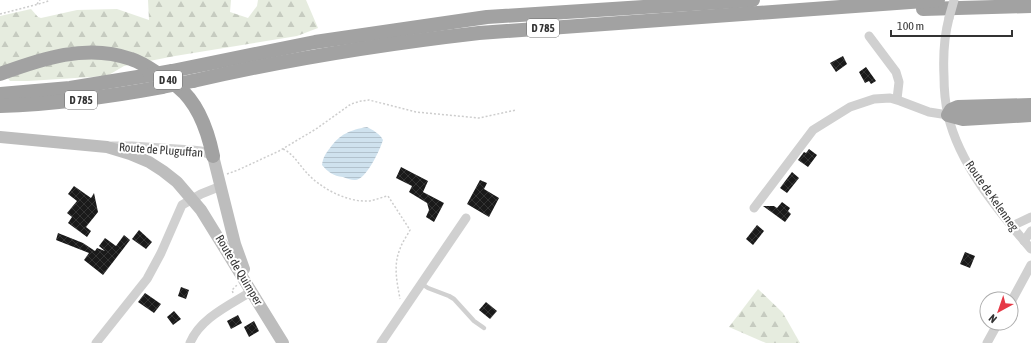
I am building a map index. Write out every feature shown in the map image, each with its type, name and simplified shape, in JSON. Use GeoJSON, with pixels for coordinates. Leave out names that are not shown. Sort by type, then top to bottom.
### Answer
{"type":"FeatureCollection","features":[{"type":"Feature","properties":{"kind":"highway","name":"D 785"},"geometry":{"type":"LineString","coordinates":[[0,94],[70,88],[172,71],[315,42],[488,17],[753,0]]}},
{"type":"Feature","properties":{"kind":"highway","name":"D 785"},"geometry":{"type":"LineString","coordinates":[[0,106],[32,105],[89,99],[162,87],[296,59],[406,41],[479,32],[938,0]]}},
{"type":"Feature","properties":{"kind":"highway"},"geometry":{"type":"LineString","coordinates":[[897,3],[917,10],[1031,6]]}},
{"type":"Feature","properties":{"kind":"highway","name":"D 40"},"geometry":{"type":"LineString","coordinates":[[0,74],[38,61],[69,54],[116,54],[131,59],[148,67],[183,92],[191,102],[205,128],[214,156]]}},
{"type":"Feature","properties":{"kind":"highway"},"geometry":{"type":"LineString","coordinates":[[1031,105],[958,107],[951,110],[948,115],[963,119],[1031,115]]}},
{"type":"Feature","properties":{"kind":"main road","name":"Route de Pluguffan"},"geometry":{"type":"LineString","coordinates":[[0,137],[107,147],[130,154],[155,166],[177,182],[192,198]]}},
{"type":"Feature","properties":{"kind":"main road","name":"D 40"},"geometry":{"type":"LineString","coordinates":[[214,156],[235,244],[252,291]]}},
{"type":"Feature","properties":{"kind":"main road","name":"Route de Quimper"},"geometry":{"type":"LineString","coordinates":[[192,198],[212,226],[283,343]]}},
{"type":"Feature","properties":{"kind":"street","name":"Route de Kelenneg"},"geometry":{"type":"LineString","coordinates":[[954,0],[945,40],[944,82],[948,115],[956,141],[974,175],[1031,249]]}},
{"type":"Feature","properties":{"kind":"street"},"geometry":{"type":"LineString","coordinates":[[869,36],[896,72],[899,82],[897,99]]}},
{"type":"Feature","properties":{"kind":"street"},"geometry":{"type":"LineString","coordinates":[[754,208],[813,130],[840,112],[874,99],[890,98],[897,99],[929,112],[948,115]]}},
{"type":"Feature","properties":{"kind":"street","name":"Route de Pluguffan"},"geometry":{"type":"LineString","coordinates":[[107,147],[132,146],[192,150],[201,151],[214,156]]}},
{"type":"Feature","properties":{"kind":"street"},"geometry":{"type":"LineString","coordinates":[[96,343],[146,279],[161,254],[182,205],[192,198],[209,190],[220,181]]}},
{"type":"Feature","properties":{"kind":"street"},"geometry":{"type":"LineString","coordinates":[[1012,226],[1031,217]]}},
{"type":"Feature","properties":{"kind":"street"},"geometry":{"type":"LineString","coordinates":[[381,343],[466,218]]}},
{"type":"Feature","properties":{"kind":"street"},"geometry":{"type":"LineString","coordinates":[[1024,241],[1031,231]]}},
{"type":"Feature","properties":{"kind":"street"},"geometry":{"type":"LineString","coordinates":[[1017,291],[1031,265]]}},
{"type":"Feature","properties":{"kind":"street"},"geometry":{"type":"LineString","coordinates":[[190,343],[197,331],[208,319],[252,291]]}},
{"type":"Feature","properties":{"kind":"street"},"geometry":{"type":"LineString","coordinates":[[987,343],[994,331]]}},
{"type":"Feature","properties":{"kind":"lane"},"geometry":{"type":"LineString","coordinates":[[422,284],[454,299],[474,321],[484,328]]}},
{"type":"Feature","properties":{"kind":"path"},"geometry":{"type":"LineString","coordinates":[[35,5],[40,0]]}},
{"type":"Feature","properties":{"kind":"path"},"geometry":{"type":"LineString","coordinates":[[0,14],[50,0]]}},
{"type":"Feature","properties":{"kind":"path"},"geometry":{"type":"LineString","coordinates":[[220,181],[238,170],[282,149],[316,129],[351,104],[361,101],[369,100],[416,112],[479,118],[516,110]]}},
{"type":"Feature","properties":{"kind":"path"},"geometry":{"type":"LineString","coordinates":[[282,149],[289,152],[308,174],[336,194],[358,201],[368,201],[388,196],[392,200],[410,230],[400,248],[396,262],[397,282],[403,312]]}},
{"type":"Feature","properties":{"kind":"green space"},"geometry":{"type":"Polygon","coordinates":[[[148,0],[231,0],[230,12],[248,18],[257,6],[258,0],[306,0],[318,28],[297,36],[124,66],[107,76],[10,81],[0,68],[0,16],[31,9],[38,17],[41,18],[77,10],[117,9],[149,20],[148,0]]]}},
{"type":"Feature","properties":{"kind":"green space"},"geometry":{"type":"Polygon","coordinates":[[[758,289],[783,313],[800,343],[766,343],[729,327],[758,289]]]}},
{"type":"Feature","properties":{"kind":"water"},"geometry":{"type":"Polygon","coordinates":[[[367,127],[378,134],[383,140],[376,157],[364,175],[359,179],[353,180],[336,176],[326,170],[322,165],[323,160],[326,153],[334,143],[346,133],[367,127]]]}},
{"type":"Feature","properties":{"kind":"building"},"geometry":{"type":"Polygon","coordinates":[[[843,56],[847,64],[836,72],[830,63],[843,56]]]}},
{"type":"Feature","properties":{"kind":"building"},"geometry":{"type":"Polygon","coordinates":[[[866,67],[876,81],[871,84],[869,81],[865,83],[859,72],[866,67]]]}},
{"type":"Feature","properties":{"kind":"building"},"geometry":{"type":"Polygon","coordinates":[[[809,149],[817,155],[808,167],[798,160],[804,152],[806,153],[809,149]]]}},
{"type":"Feature","properties":{"kind":"building"},"geometry":{"type":"Polygon","coordinates":[[[401,167],[428,181],[423,192],[444,203],[434,222],[426,217],[429,210],[427,203],[409,192],[412,186],[396,178],[401,167]]]}},
{"type":"Feature","properties":{"kind":"building"},"geometry":{"type":"Polygon","coordinates":[[[792,172],[799,178],[787,193],[780,188],[792,172]]]}},
{"type":"Feature","properties":{"kind":"building"},"geometry":{"type":"Polygon","coordinates":[[[480,180],[487,183],[484,189],[499,198],[489,217],[467,204],[480,180]]]}},
{"type":"Feature","properties":{"kind":"building"},"geometry":{"type":"Polygon","coordinates":[[[74,186],[91,198],[94,193],[98,212],[86,227],[91,231],[87,237],[68,223],[72,217],[67,213],[77,201],[68,194],[74,186]]]}},
{"type":"Feature","properties":{"kind":"building"},"geometry":{"type":"Polygon","coordinates":[[[782,202],[790,208],[788,211],[791,214],[785,222],[763,206],[774,206],[777,208],[782,202]]]}},
{"type":"Feature","properties":{"kind":"building"},"geometry":{"type":"Polygon","coordinates":[[[757,225],[764,231],[753,245],[746,239],[757,225]]]}},
{"type":"Feature","properties":{"kind":"building"},"geometry":{"type":"Polygon","coordinates":[[[139,230],[152,242],[146,249],[132,239],[139,230]]]}},
{"type":"Feature","properties":{"kind":"building"},"geometry":{"type":"Polygon","coordinates":[[[58,233],[83,243],[95,251],[97,248],[105,251],[99,246],[105,238],[116,246],[124,235],[130,240],[103,275],[84,260],[89,253],[56,240],[58,233]]]}},
{"type":"Feature","properties":{"kind":"building"},"geometry":{"type":"Polygon","coordinates":[[[965,252],[975,256],[970,268],[960,264],[965,252]]]}},
{"type":"Feature","properties":{"kind":"building"},"geometry":{"type":"Polygon","coordinates":[[[181,287],[189,290],[186,299],[178,296],[181,287]]]}},
{"type":"Feature","properties":{"kind":"building"},"geometry":{"type":"Polygon","coordinates":[[[145,293],[161,304],[154,313],[138,302],[145,293]]]}},
{"type":"Feature","properties":{"kind":"building"},"geometry":{"type":"Polygon","coordinates":[[[486,302],[497,311],[490,319],[479,310],[486,302]]]}},
{"type":"Feature","properties":{"kind":"building"},"geometry":{"type":"Polygon","coordinates":[[[174,311],[181,319],[173,325],[167,317],[174,311]]]}},
{"type":"Feature","properties":{"kind":"building"},"geometry":{"type":"Polygon","coordinates":[[[238,315],[242,323],[231,329],[227,321],[238,315]]]}},
{"type":"Feature","properties":{"kind":"building"},"geometry":{"type":"Polygon","coordinates":[[[254,321],[259,331],[249,337],[244,327],[254,321]]]}}]}
